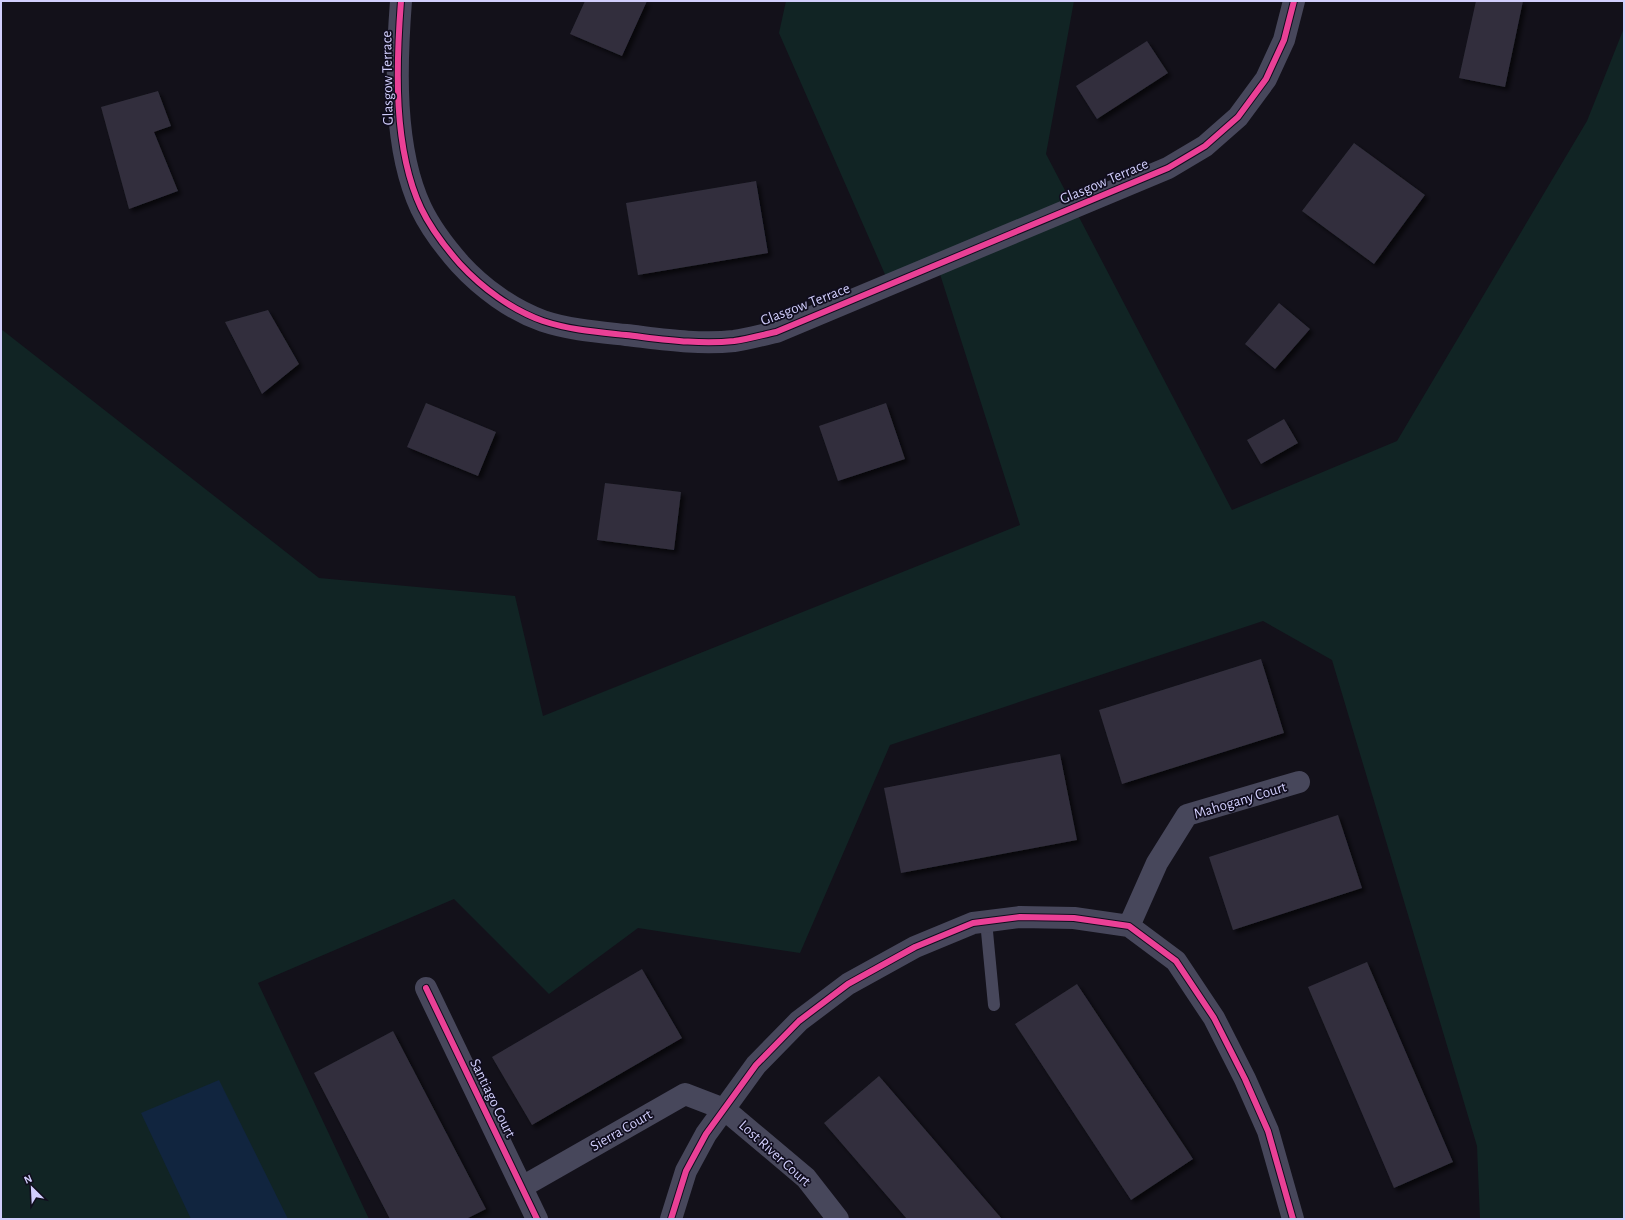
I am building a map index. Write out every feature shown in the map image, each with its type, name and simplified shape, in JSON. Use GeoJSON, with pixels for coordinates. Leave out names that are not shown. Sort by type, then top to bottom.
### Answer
{"type":"FeatureCollection","features":[{"type":"Feature","properties":{"kind":"street","name":"Glasgow Terrace"},"geometry":{"type":"LineString","coordinates":[[401,1],[397,45],[398,107],[407,165],[421,208],[442,244],[472,277],[502,300],[543,320],[579,330],[690,342],[733,341],[776,332],[1168,168],[1206,146],[1238,117],[1266,79],[1284,40],[1294,1]]}},
{"type":"Feature","properties":{"kind":"street","name":"Mahogany Court"},"geometry":{"type":"LineString","coordinates":[[1129,926],[1157,863],[1187,815],[1299,782]]}},
{"type":"Feature","properties":{"kind":"street"},"geometry":{"type":"LineString","coordinates":[[671,1219],[686,1172],[706,1134],[756,1064],[799,1021],[848,984],[915,947],[973,924],[1020,917],[1074,918],[1129,926],[1176,961],[1214,1018],[1245,1079],[1268,1131],[1293,1219]]}},
{"type":"Feature","properties":{"kind":"street","name":"Santiago Court"},"geometry":{"type":"LineString","coordinates":[[426,988],[537,1219]]}},
{"type":"Feature","properties":{"kind":"street","name":"Sierra Court"},"geometry":{"type":"LineString","coordinates":[[522,1187],[685,1094],[724,1109]]}},
{"type":"Feature","properties":{"kind":"street","name":"Lost River Court"},"geometry":{"type":"LineString","coordinates":[[724,1109],[806,1178],[838,1219]]}},
{"type":"Feature","properties":{"kind":"lane"},"geometry":{"type":"LineString","coordinates":[[986,921],[994,1005]]}},
{"type":"Feature","properties":{"kind":"green space"},"geometry":{"type":"Polygon","coordinates":[[[786,1],[1074,1],[1046,154],[1232,510],[1397,441],[1587,121],[1624,28],[1624,1219],[1480,1219],[1477,1146],[1332,660],[1263,621],[890,745],[800,953],[638,928],[549,994],[454,899],[258,983],[369,1219],[1,1219],[1,329],[319,578],[515,596],[543,716],[1020,525],[939,271],[891,288],[779,33],[786,1]]]}},
{"type":"Feature","properties":{"kind":"water"},"geometry":{"type":"Polygon","coordinates":[[[219,1080],[288,1219],[191,1219],[141,1113],[219,1080]]]}},
{"type":"Feature","properties":{"kind":"building"},"geometry":{"type":"Polygon","coordinates":[[[585,1],[647,1],[622,56],[570,34],[585,1]]]}},
{"type":"Feature","properties":{"kind":"building"},"geometry":{"type":"Polygon","coordinates":[[[1476,1],[1523,1],[1505,87],[1459,78],[1476,1]]]}},
{"type":"Feature","properties":{"kind":"building"},"geometry":{"type":"Polygon","coordinates":[[[1147,41],[1168,73],[1097,119],[1076,86],[1147,41]]]}},
{"type":"Feature","properties":{"kind":"building"},"geometry":{"type":"Polygon","coordinates":[[[158,91],[171,126],[154,132],[178,191],[129,209],[101,107],[158,91]]]}},
{"type":"Feature","properties":{"kind":"building"},"geometry":{"type":"Polygon","coordinates":[[[1354,143],[1425,195],[1374,264],[1302,211],[1354,143]]]}},
{"type":"Feature","properties":{"kind":"building"},"geometry":{"type":"Polygon","coordinates":[[[756,181],[768,253],[638,275],[626,203],[756,181]]]}},
{"type":"Feature","properties":{"kind":"building"},"geometry":{"type":"Polygon","coordinates":[[[1279,303],[1310,329],[1275,369],[1245,344],[1279,303]]]}},
{"type":"Feature","properties":{"kind":"building"},"geometry":{"type":"Polygon","coordinates":[[[268,310],[299,364],[262,394],[225,322],[268,310]]]}},
{"type":"Feature","properties":{"kind":"building"},"geometry":{"type":"Polygon","coordinates":[[[426,403],[496,432],[478,476],[407,447],[426,403]]]}},
{"type":"Feature","properties":{"kind":"building"},"geometry":{"type":"Polygon","coordinates":[[[886,403],[905,459],[838,481],[819,426],[886,403]]]}},
{"type":"Feature","properties":{"kind":"building"},"geometry":{"type":"Polygon","coordinates":[[[1284,419],[1298,443],[1261,464],[1247,440],[1284,419]]]}},
{"type":"Feature","properties":{"kind":"building"},"geometry":{"type":"Polygon","coordinates":[[[605,483],[681,492],[674,550],[597,540],[605,483]]]}},
{"type":"Feature","properties":{"kind":"building"},"geometry":{"type":"Polygon","coordinates":[[[1261,659],[1284,733],[1122,784],[1099,710],[1261,659]]]}},
{"type":"Feature","properties":{"kind":"building"},"geometry":{"type":"Polygon","coordinates":[[[1060,754],[1077,840],[901,873],[884,788],[1060,754]]]}},
{"type":"Feature","properties":{"kind":"building"},"geometry":{"type":"Polygon","coordinates":[[[1338,815],[1362,888],[1233,930],[1209,857],[1338,815]]]}},
{"type":"Feature","properties":{"kind":"building"},"geometry":{"type":"Polygon","coordinates":[[[1367,962],[1453,1162],[1394,1188],[1308,987],[1367,962]]]}},
{"type":"Feature","properties":{"kind":"building"},"geometry":{"type":"Polygon","coordinates":[[[642,969],[682,1038],[532,1125],[492,1057],[642,969]]]}},
{"type":"Feature","properties":{"kind":"building"},"geometry":{"type":"Polygon","coordinates":[[[1077,984],[1193,1159],[1131,1200],[1015,1024],[1077,984]]]}},
{"type":"Feature","properties":{"kind":"building"},"geometry":{"type":"Polygon","coordinates":[[[393,1031],[486,1209],[466,1219],[390,1219],[314,1073],[393,1031]]]}},
{"type":"Feature","properties":{"kind":"building"},"geometry":{"type":"Polygon","coordinates":[[[879,1076],[1002,1219],[907,1219],[824,1123],[879,1076]]]}},
{"type":"Feature","properties":{"kind":"cycle path"},"geometry":{"type":"LineString","coordinates":[[401,1],[398,79],[401,133],[405,159],[412,185],[425,216],[439,238],[460,264],[488,290],[498,297],[520,311],[543,321],[563,327],[595,332],[693,342],[734,341],[776,332],[1168,168],[1205,146],[1238,117],[1266,79],[1284,40],[1294,1]]}},
{"type":"Feature","properties":{"kind":"cycle path"},"geometry":{"type":"LineString","coordinates":[[671,1219],[686,1171],[706,1134],[756,1065],[799,1021],[848,984],[915,947],[973,923],[1020,917],[1074,918],[1129,926],[1176,961],[1214,1018],[1245,1079],[1268,1131],[1293,1219]]}},
{"type":"Feature","properties":{"kind":"cycle path"},"geometry":{"type":"LineString","coordinates":[[426,988],[537,1219]]}}]}
